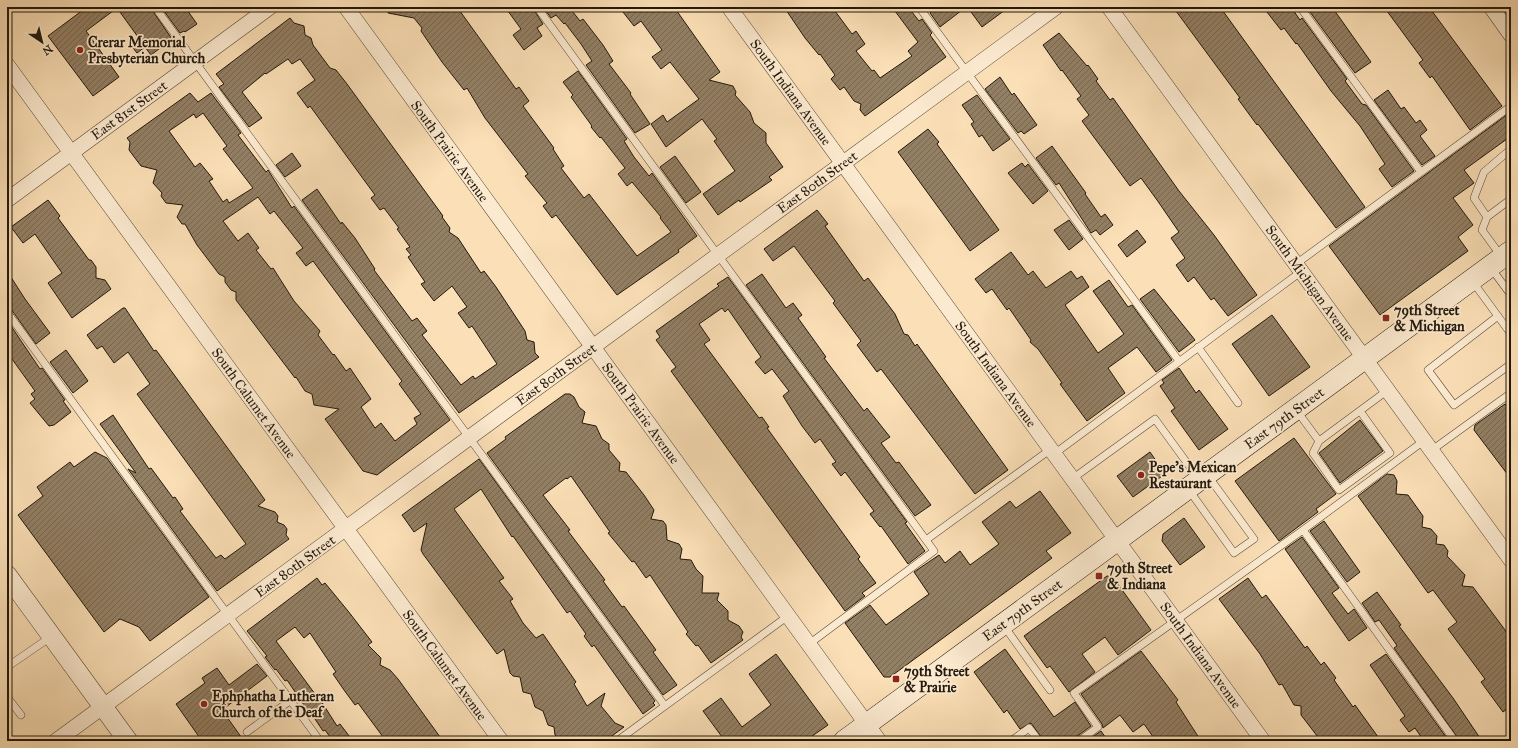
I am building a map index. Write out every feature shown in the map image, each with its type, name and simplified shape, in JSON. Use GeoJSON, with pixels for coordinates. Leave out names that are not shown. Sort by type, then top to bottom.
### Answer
{"type":"FeatureCollection","features":[{"type":"Feature","properties":{"kind":"main road","name":"East 79th Street"},"geometry":{"type":"LineString","coordinates":[[844,741],[1501,259]]}},
{"type":"Feature","properties":{"kind":"street","name":"East 81st Street"},"geometry":{"type":"LineString","coordinates":[[7,200],[270,7]]}},
{"type":"Feature","properties":{"kind":"street","name":"South Prairie Avenue"},"geometry":{"type":"LineString","coordinates":[[346,7],[879,741]]}},
{"type":"Feature","properties":{"kind":"street","name":"South Indiana Avenue"},"geometry":{"type":"LineString","coordinates":[[729,7],[1263,741]]}},
{"type":"Feature","properties":{"kind":"street","name":"East 80th Street"},"geometry":{"type":"LineString","coordinates":[[56,741],[1056,7]]}},
{"type":"Feature","properties":{"kind":"street","name":"South Michigan Avenue"},"geometry":{"type":"LineString","coordinates":[[1109,7],[1511,560]]}},
{"type":"Feature","properties":{"kind":"street"},"geometry":{"type":"LineString","coordinates":[[1490,7],[1511,35]]}},
{"type":"Feature","properties":{"kind":"street","name":"South Calumet Avenue"},"geometry":{"type":"LineString","coordinates":[[7,65],[501,741]]}},
{"type":"Feature","properties":{"kind":"street"},"geometry":{"type":"LineString","coordinates":[[7,575],[128,741]]}},
{"type":"Feature","properties":{"kind":"lane"},"geometry":{"type":"LineString","coordinates":[[155,7],[665,706]]}},
{"type":"Feature","properties":{"kind":"lane"},"geometry":{"type":"LineString","coordinates":[[537,7],[934,551],[809,644]]}},
{"type":"Feature","properties":{"kind":"lane"},"geometry":{"type":"LineString","coordinates":[[919,7],[1179,361]]}},
{"type":"Feature","properties":{"kind":"lane"},"geometry":{"type":"LineString","coordinates":[[1300,7],[1421,172]]}},
{"type":"Feature","properties":{"kind":"lane"},"geometry":{"type":"LineString","coordinates":[[926,540],[1198,347],[1421,172],[1511,106]]}},
{"type":"Feature","properties":{"kind":"lane"},"geometry":{"type":"LineString","coordinates":[[1487,217],[1474,198],[1484,172],[1511,150]]}},
{"type":"Feature","properties":{"kind":"lane"},"geometry":{"type":"LineString","coordinates":[[1511,199],[1487,217],[1482,230],[1501,259],[1511,295]]}},
{"type":"Feature","properties":{"kind":"lane"},"geometry":{"type":"LineString","coordinates":[[1472,280],[1511,334]]}},
{"type":"Feature","properties":{"kind":"lane"},"geometry":{"type":"LineString","coordinates":[[7,312],[320,741]]}},
{"type":"Feature","properties":{"kind":"lane"},"geometry":{"type":"LineString","coordinates":[[1498,316],[1428,370],[1454,405],[1511,364]]}},
{"type":"Feature","properties":{"kind":"lane"},"geometry":{"type":"LineString","coordinates":[[1198,347],[1238,403]]}},
{"type":"Feature","properties":{"kind":"lane"},"geometry":{"type":"LineString","coordinates":[[1346,499],[1313,453],[1319,441],[1388,390]]}},
{"type":"Feature","properties":{"kind":"lane"},"geometry":{"type":"LineString","coordinates":[[1079,741],[1098,727],[1074,693],[1396,462],[1428,445],[1511,393]]}},
{"type":"Feature","properties":{"kind":"lane"},"geometry":{"type":"LineString","coordinates":[[1296,409],[1319,441]]}},
{"type":"Feature","properties":{"kind":"lane"},"geometry":{"type":"LineString","coordinates":[[1360,411],[1396,462]]}},
{"type":"Feature","properties":{"kind":"lane"},"geometry":{"type":"LineString","coordinates":[[1072,479],[1155,419],[1198,481],[1234,553],[1254,539],[1198,481]]}},
{"type":"Feature","properties":{"kind":"lane"},"geometry":{"type":"LineString","coordinates":[[1339,490],[1390,453]]}},
{"type":"Feature","properties":{"kind":"lane"},"geometry":{"type":"LineString","coordinates":[[1303,530],[1455,741]]}},
{"type":"Feature","properties":{"kind":"lane"},"geometry":{"type":"LineString","coordinates":[[617,741],[788,616]]}},
{"type":"Feature","properties":{"kind":"lane"},"geometry":{"type":"LineString","coordinates":[[1002,625],[1050,690]]}},
{"type":"Feature","properties":{"kind":"lane"},"geometry":{"type":"LineString","coordinates":[[7,668],[52,636]]}},
{"type":"Feature","properties":{"kind":"lane"},"geometry":{"type":"LineString","coordinates":[[7,697],[21,715]]}},
{"type":"Feature","properties":{"kind":"lane"},"geometry":{"type":"LineString","coordinates":[[247,732],[290,700]]}},
{"type":"Feature","properties":{"kind":"lane"},"geometry":{"type":"LineString","coordinates":[[1011,741],[1029,728],[1039,741]]}},
{"type":"Feature","properties":{"kind":"building","name":"Crerar Memorial Presbyterian Church"},"geometry":{"type":"Polygon","coordinates":[[[87,7],[150,7],[172,39],[151,55],[145,47],[137,53],[129,43],[138,37],[117,8],[86,31],[119,77],[93,96],[48,36],[87,7]]]}},
{"type":"Feature","properties":{"kind":"building"},"geometry":{"type":"Polygon","coordinates":[[[161,7],[185,7],[197,24],[185,32],[180,33],[161,7]]]}},
{"type":"Feature","properties":{"kind":"building"},"geometry":{"type":"Polygon","coordinates":[[[388,7],[457,7],[516,89],[519,87],[529,101],[523,106],[554,148],[553,149],[564,166],[561,168],[584,198],[589,194],[637,256],[671,232],[660,218],[661,217],[632,182],[627,186],[618,174],[625,168],[601,137],[600,138],[591,127],[592,126],[571,97],[573,95],[563,82],[578,71],[627,139],[624,141],[634,157],[649,176],[652,173],[697,236],[678,250],[679,252],[617,295],[556,215],[552,218],[543,206],[547,203],[525,176],[528,174],[485,118],[467,88],[464,90],[442,62],[421,31],[422,28],[414,18],[388,13],[388,7]]]}},
{"type":"Feature","properties":{"kind":"building"},"geometry":{"type":"Polygon","coordinates":[[[505,7],[532,7],[543,24],[537,28],[542,36],[524,50],[513,35],[521,29],[505,7]]]}},
{"type":"Feature","properties":{"kind":"building"},"geometry":{"type":"Polygon","coordinates":[[[543,7],[569,7],[580,21],[583,19],[603,45],[613,61],[609,64],[631,93],[630,94],[650,124],[635,133],[586,65],[592,61],[581,44],[565,23],[564,24],[556,15],[551,18],[543,7]]]}},
{"type":"Feature","properties":{"kind":"building"},"geometry":{"type":"Polygon","coordinates":[[[619,7],[674,7],[720,72],[709,80],[733,86],[736,92],[735,95],[750,112],[754,123],[766,133],[766,143],[783,167],[769,177],[772,180],[718,215],[703,194],[735,171],[714,141],[717,139],[702,119],[666,147],[651,124],[663,115],[667,122],[699,99],[670,62],[661,69],[652,57],[662,50],[641,21],[634,26],[619,7]]]}},
{"type":"Feature","properties":{"kind":"building"},"geometry":{"type":"Polygon","coordinates":[[[784,7],[832,7],[852,34],[856,31],[865,44],[856,51],[872,71],[874,70],[880,78],[912,56],[908,51],[918,42],[892,7],[908,7],[919,21],[922,19],[932,33],[930,35],[946,57],[865,116],[860,110],[861,104],[854,101],[844,87],[840,90],[831,79],[835,75],[820,54],[819,55],[805,38],[784,7]]]}},
{"type":"Feature","properties":{"kind":"building"},"geometry":{"type":"Polygon","coordinates":[[[937,7],[966,7],[940,27],[930,13],[937,7]]]}},
{"type":"Feature","properties":{"kind":"building"},"geometry":{"type":"Polygon","coordinates":[[[977,7],[1009,7],[982,27],[971,12],[977,7]]]}},
{"type":"Feature","properties":{"kind":"building"},"geometry":{"type":"Polygon","coordinates":[[[1173,7],[1220,7],[1365,207],[1336,228],[1258,124],[1257,125],[1238,99],[1240,98],[1173,7]]]}},
{"type":"Feature","properties":{"kind":"building"},"geometry":{"type":"Polygon","coordinates":[[[1263,7],[1291,7],[1300,20],[1302,18],[1347,79],[1345,81],[1362,104],[1366,105],[1414,171],[1392,187],[1379,169],[1385,164],[1360,126],[1331,91],[1297,43],[1296,44],[1284,28],[1281,30],[1263,7]]]}},
{"type":"Feature","properties":{"kind":"building"},"geometry":{"type":"Polygon","coordinates":[[[1317,7],[1332,7],[1371,62],[1355,73],[1310,12],[1317,7]]]}},
{"type":"Feature","properties":{"kind":"building"},"geometry":{"type":"Polygon","coordinates":[[[1384,7],[1429,7],[1502,106],[1470,130],[1432,76],[1430,78],[1419,63],[1423,60],[1384,7]]]}},
{"type":"Feature","properties":{"kind":"building"},"geometry":{"type":"Polygon","coordinates":[[[290,18],[294,23],[304,26],[305,35],[311,38],[313,45],[330,68],[336,70],[347,84],[443,216],[442,217],[450,228],[449,232],[458,238],[481,273],[484,271],[496,287],[525,331],[527,340],[534,342],[535,353],[539,357],[459,413],[302,200],[317,189],[341,224],[342,222],[355,238],[375,269],[374,270],[412,321],[417,318],[427,331],[422,335],[461,385],[473,376],[475,379],[497,364],[472,326],[469,328],[458,313],[467,307],[452,286],[434,301],[421,284],[425,282],[408,257],[411,255],[406,249],[410,247],[397,229],[399,228],[384,208],[380,210],[371,198],[375,195],[310,106],[308,108],[297,93],[315,80],[300,59],[292,64],[288,59],[266,74],[265,73],[242,92],[262,118],[249,127],[219,87],[224,84],[216,74],[290,18]]]}},
{"type":"Feature","properties":{"kind":"building"},"geometry":{"type":"Polygon","coordinates":[[[1059,33],[1087,66],[1088,65],[1098,79],[1096,81],[1110,100],[1113,98],[1179,191],[1214,235],[1257,295],[1228,316],[1214,298],[1211,300],[1194,277],[1188,282],[1176,265],[1185,258],[1171,238],[1179,232],[1141,178],[1130,186],[1082,121],[1089,115],[1077,99],[1081,96],[1043,45],[1059,33]]]}},
{"type":"Feature","properties":{"kind":"building"},"geometry":{"type":"Polygon","coordinates":[[[1000,77],[1012,95],[1014,93],[1037,125],[1024,134],[1021,131],[1018,133],[985,89],[1000,77]]]}},
{"type":"Feature","properties":{"kind":"building"},"geometry":{"type":"Polygon","coordinates":[[[1388,90],[1401,109],[1404,107],[1416,123],[1420,120],[1427,130],[1420,136],[1435,156],[1422,165],[1374,100],[1388,90]]]}},
{"type":"Feature","properties":{"kind":"building"},"geometry":{"type":"Polygon","coordinates":[[[190,93],[198,102],[211,93],[241,133],[238,135],[266,172],[268,170],[292,208],[294,206],[450,420],[377,475],[363,471],[325,419],[339,409],[314,405],[312,394],[305,391],[296,377],[295,378],[236,300],[236,292],[231,290],[225,282],[225,277],[219,274],[197,245],[185,224],[182,224],[177,217],[183,205],[166,203],[161,196],[162,193],[153,183],[157,170],[141,166],[129,150],[130,142],[127,138],[190,93]],[[203,113],[196,118],[194,114],[169,131],[195,167],[200,163],[213,179],[209,181],[223,202],[227,199],[229,203],[253,188],[223,149],[227,146],[203,113]],[[258,197],[223,221],[238,241],[248,233],[259,248],[256,250],[271,269],[273,268],[294,301],[320,331],[318,335],[346,371],[350,368],[371,399],[361,407],[375,428],[381,423],[395,441],[417,424],[414,418],[421,414],[399,384],[402,381],[313,261],[306,266],[296,253],[303,248],[274,211],[270,214],[258,197]]]}},
{"type":"Feature","properties":{"kind":"building"},"geometry":{"type":"Polygon","coordinates":[[[977,95],[1010,139],[993,151],[982,135],[979,137],[971,124],[974,122],[962,105],[977,95]]]}},
{"type":"Feature","properties":{"kind":"building"},"geometry":{"type":"Polygon","coordinates":[[[1508,114],[1511,118],[1511,136],[1464,170],[1474,183],[1453,198],[1473,225],[1458,237],[1468,251],[1380,315],[1329,246],[1508,114]]]}},
{"type":"Feature","properties":{"kind":"building"},"geometry":{"type":"Polygon","coordinates":[[[928,129],[939,142],[937,144],[999,230],[970,251],[898,152],[928,129]]]}},
{"type":"Feature","properties":{"kind":"building"},"geometry":{"type":"Polygon","coordinates":[[[1052,146],[1086,193],[1085,194],[1101,217],[1105,214],[1113,225],[1100,235],[1096,230],[1091,233],[1059,183],[1056,185],[1036,158],[1052,146]]]}},
{"type":"Feature","properties":{"kind":"building"},"geometry":{"type":"Polygon","coordinates":[[[292,153],[301,166],[285,177],[276,165],[292,153]]]}},
{"type":"Feature","properties":{"kind":"building"},"geometry":{"type":"Polygon","coordinates":[[[675,156],[701,192],[686,203],[660,167],[675,156]]]}},
{"type":"Feature","properties":{"kind":"building"},"geometry":{"type":"Polygon","coordinates":[[[1022,163],[1025,167],[1028,164],[1048,191],[1033,204],[1008,173],[1022,163]]]}},
{"type":"Feature","properties":{"kind":"building"},"geometry":{"type":"Polygon","coordinates":[[[48,200],[60,216],[58,218],[89,260],[91,260],[96,267],[96,278],[105,280],[111,289],[72,318],[48,283],[62,273],[35,234],[23,243],[11,227],[48,200]]]}},
{"type":"Feature","properties":{"kind":"building"},"geometry":{"type":"Polygon","coordinates":[[[817,210],[828,224],[825,226],[864,281],[868,278],[895,314],[904,334],[908,335],[915,346],[917,344],[1008,470],[975,494],[881,369],[877,372],[857,345],[861,341],[833,303],[835,301],[794,246],[773,261],[764,249],[817,210]]]}},
{"type":"Feature","properties":{"kind":"building"},"geometry":{"type":"Polygon","coordinates":[[[1069,220],[1083,239],[1069,250],[1054,230],[1069,220]]]}},
{"type":"Feature","properties":{"kind":"building"},"geometry":{"type":"Polygon","coordinates":[[[1137,230],[1146,242],[1127,257],[1118,245],[1137,230]]]}},
{"type":"Feature","properties":{"kind":"building"},"geometry":{"type":"Polygon","coordinates":[[[1011,252],[1028,275],[1033,271],[1046,288],[1071,271],[1077,279],[1082,276],[1089,287],[1065,305],[1098,353],[1124,334],[1093,291],[1109,280],[1128,307],[1132,305],[1172,360],[1156,372],[1137,347],[1108,368],[1125,393],[1087,421],[1060,384],[1062,383],[1038,349],[1030,342],[1031,340],[1009,308],[1007,310],[992,289],[986,293],[975,279],[1011,252]]]}},
{"type":"Feature","properties":{"kind":"building"},"geometry":{"type":"Polygon","coordinates":[[[7,271],[50,333],[36,344],[11,309],[7,307],[7,271]]]}},
{"type":"Feature","properties":{"kind":"building"},"geometry":{"type":"Polygon","coordinates":[[[762,274],[786,308],[793,303],[802,315],[798,318],[826,357],[824,358],[864,411],[867,408],[890,437],[881,443],[896,463],[899,462],[931,505],[915,516],[746,285],[762,274]]]}},
{"type":"Feature","properties":{"kind":"building"},"geometry":{"type":"Polygon","coordinates":[[[728,277],[907,522],[905,523],[925,551],[908,564],[881,526],[880,527],[870,514],[874,511],[845,472],[841,476],[832,464],[836,462],[820,439],[815,443],[802,426],[783,396],[789,391],[772,369],[765,374],[755,362],[761,357],[728,309],[725,312],[722,308],[699,324],[710,340],[704,344],[759,418],[762,417],[769,427],[767,428],[860,557],[858,559],[876,583],[862,593],[865,596],[845,611],[671,371],[676,367],[656,340],[660,337],[656,331],[719,286],[717,284],[728,277]]]}},
{"type":"Feature","properties":{"kind":"building"},"geometry":{"type":"Polygon","coordinates":[[[1154,289],[1195,340],[1179,352],[1140,299],[1154,289]]]}},
{"type":"Feature","properties":{"kind":"building"},"geometry":{"type":"Polygon","coordinates":[[[125,308],[154,351],[156,350],[265,500],[258,506],[275,512],[278,516],[277,522],[284,525],[287,529],[286,535],[289,539],[217,591],[128,469],[136,473],[100,424],[113,415],[149,469],[151,468],[173,498],[175,497],[183,509],[180,511],[216,558],[221,555],[225,559],[246,544],[137,394],[150,384],[128,352],[114,363],[102,346],[97,349],[87,335],[125,308]]]}},
{"type":"Feature","properties":{"kind":"building"},"geometry":{"type":"Polygon","coordinates":[[[1272,315],[1310,367],[1269,396],[1232,344],[1272,315]]]}},
{"type":"Feature","properties":{"kind":"building"},"geometry":{"type":"Polygon","coordinates":[[[7,320],[40,369],[42,368],[65,400],[63,401],[71,412],[54,425],[49,426],[30,403],[35,399],[31,394],[35,391],[12,359],[7,362],[7,320]]]}},
{"type":"Feature","properties":{"kind":"building"},"geometry":{"type":"Polygon","coordinates":[[[66,350],[88,381],[73,393],[50,362],[66,350]]]}},
{"type":"Feature","properties":{"kind":"building"},"geometry":{"type":"Polygon","coordinates":[[[1179,368],[1196,393],[1199,390],[1228,429],[1199,450],[1171,411],[1175,408],[1160,386],[1164,383],[1162,380],[1179,368]]]}},
{"type":"Feature","properties":{"kind":"building"},"geometry":{"type":"Polygon","coordinates":[[[565,394],[570,394],[574,397],[579,407],[585,412],[582,423],[596,426],[602,439],[609,444],[609,450],[620,463],[619,471],[626,472],[654,510],[651,519],[663,521],[666,525],[667,540],[679,544],[682,549],[680,559],[691,560],[696,569],[703,576],[702,593],[719,593],[717,600],[728,611],[728,620],[739,626],[743,632],[741,637],[743,640],[711,663],[698,645],[696,646],[686,634],[688,632],[650,575],[646,578],[634,561],[632,562],[608,533],[610,532],[571,476],[543,495],[605,580],[603,581],[622,607],[624,606],[656,650],[653,652],[677,685],[663,695],[487,453],[506,439],[505,437],[565,394]]]}},
{"type":"Feature","properties":{"kind":"building"},"geometry":{"type":"Polygon","coordinates":[[[1505,404],[1511,412],[1511,479],[1474,430],[1475,425],[1505,404]]]}},
{"type":"Feature","properties":{"kind":"building"},"geometry":{"type":"Polygon","coordinates":[[[1360,420],[1383,451],[1340,483],[1319,453],[1360,420]]]}},
{"type":"Feature","properties":{"kind":"building"},"geometry":{"type":"Polygon","coordinates":[[[1294,438],[1336,494],[1316,509],[1318,512],[1279,541],[1235,481],[1294,438]]]}},
{"type":"Feature","properties":{"kind":"building"},"geometry":{"type":"Polygon","coordinates":[[[95,452],[107,458],[209,597],[150,641],[139,627],[120,619],[104,632],[18,515],[43,496],[37,487],[70,462],[74,467],[95,452]]]}},
{"type":"Feature","properties":{"kind":"building","name":"Pepe's Mexican Restaurant"},"geometry":{"type":"Polygon","coordinates":[[[1150,452],[1165,474],[1133,497],[1117,476],[1150,452]]]}},
{"type":"Feature","properties":{"kind":"building"},"geometry":{"type":"Polygon","coordinates":[[[479,459],[655,701],[653,703],[655,705],[643,714],[594,645],[592,647],[584,636],[586,634],[570,611],[567,613],[513,536],[512,537],[481,489],[454,509],[504,578],[499,581],[513,599],[510,601],[523,623],[536,638],[543,634],[576,682],[574,684],[587,706],[605,693],[601,706],[615,723],[624,727],[605,741],[561,741],[555,735],[554,727],[548,725],[543,711],[535,707],[531,694],[523,692],[520,677],[513,676],[510,673],[504,649],[497,654],[423,554],[421,550],[427,523],[414,532],[402,515],[479,459]]]}},
{"type":"Feature","properties":{"kind":"building"},"geometry":{"type":"Polygon","coordinates":[[[1387,474],[1394,475],[1397,481],[1396,494],[1408,495],[1423,516],[1422,527],[1431,529],[1437,536],[1436,544],[1444,545],[1448,551],[1447,556],[1465,575],[1462,586],[1473,587],[1511,638],[1511,706],[1503,712],[1481,682],[1485,679],[1448,629],[1457,622],[1433,590],[1428,593],[1358,496],[1387,474]]]}},
{"type":"Feature","properties":{"kind":"building"},"geometry":{"type":"Polygon","coordinates":[[[1040,491],[1071,533],[1046,551],[1052,558],[890,677],[884,677],[845,623],[870,605],[886,625],[929,594],[914,572],[939,555],[945,563],[960,551],[970,565],[999,544],[982,522],[1010,501],[1016,508],[1040,491]]]}},
{"type":"Feature","properties":{"kind":"building"},"geometry":{"type":"Polygon","coordinates":[[[1184,518],[1205,547],[1180,565],[1162,541],[1163,534],[1184,518]]]}},
{"type":"Feature","properties":{"kind":"building"},"geometry":{"type":"Polygon","coordinates":[[[1324,521],[1360,572],[1347,582],[1310,531],[1324,521]]]}},
{"type":"Feature","properties":{"kind":"building"},"geometry":{"type":"Polygon","coordinates":[[[1302,537],[1339,588],[1332,593],[1348,614],[1354,609],[1367,628],[1349,641],[1285,549],[1302,537]]]}},
{"type":"Feature","properties":{"kind":"building"},"geometry":{"type":"Polygon","coordinates":[[[1107,576],[1112,576],[1151,630],[1118,655],[1105,637],[1082,654],[1095,672],[1069,692],[1050,666],[1047,668],[1024,636],[1107,576]]]}},
{"type":"Feature","properties":{"kind":"building"},"geometry":{"type":"Polygon","coordinates":[[[317,578],[322,585],[325,583],[372,642],[368,645],[381,658],[380,665],[390,670],[398,679],[443,741],[386,741],[358,703],[355,705],[344,690],[333,674],[336,672],[310,633],[304,638],[295,627],[276,641],[315,694],[316,693],[337,726],[340,724],[353,741],[333,741],[325,730],[323,731],[311,713],[310,714],[287,680],[285,681],[276,669],[275,670],[265,657],[267,656],[247,631],[317,578]]]}},
{"type":"Feature","properties":{"kind":"building"},"geometry":{"type":"Polygon","coordinates":[[[1248,578],[1262,598],[1266,595],[1305,648],[1307,646],[1321,665],[1324,662],[1336,678],[1334,680],[1353,707],[1355,705],[1381,741],[1321,741],[1301,715],[1301,706],[1294,705],[1282,684],[1279,685],[1260,654],[1219,599],[1248,578]]]}},
{"type":"Feature","properties":{"kind":"building"},"geometry":{"type":"Polygon","coordinates":[[[1377,592],[1401,625],[1399,626],[1453,698],[1482,741],[1460,741],[1394,648],[1397,646],[1396,644],[1379,620],[1375,622],[1362,603],[1377,592]]]}},
{"type":"Feature","properties":{"kind":"building"},"geometry":{"type":"Polygon","coordinates":[[[1005,649],[1054,717],[1075,702],[1091,726],[1076,737],[1074,741],[1044,741],[1031,723],[1020,729],[1007,710],[1004,713],[974,672],[1005,649]]]}},
{"type":"Feature","properties":{"kind":"building"},"geometry":{"type":"Polygon","coordinates":[[[1141,651],[1178,700],[1176,702],[1201,741],[1156,741],[1144,724],[1133,732],[1120,715],[1103,728],[1102,724],[1081,694],[1141,651]]]}},
{"type":"Feature","properties":{"kind":"building"},"geometry":{"type":"Polygon","coordinates":[[[776,654],[828,725],[805,741],[725,741],[703,711],[721,698],[742,727],[771,705],[749,674],[776,654]]]}},
{"type":"Feature","properties":{"kind":"building"},"geometry":{"type":"Polygon","coordinates":[[[1386,654],[1449,741],[1424,741],[1415,728],[1409,732],[1400,720],[1405,716],[1370,665],[1386,654]]]}},
{"type":"Feature","properties":{"kind":"building","name":"Ephphatha Lutheran Church of the Deaf"},"geometry":{"type":"Polygon","coordinates":[[[257,664],[267,676],[222,710],[244,741],[202,741],[176,704],[205,683],[202,678],[217,668],[229,685],[257,664]]]}},
{"type":"Feature","properties":{"kind":"building"},"geometry":{"type":"Polygon","coordinates":[[[1101,731],[1108,741],[1087,741],[1101,731]]]}},
{"type":"Feature","properties":{"kind":"place","name":"Crerar Memorial Presbyterian Church"},"geometry":{"type":"Point","coordinates":[80,50]}},
{"type":"Feature","properties":{"kind":"place","name":"79th Street & Michigan"},"geometry":{"type":"Point","coordinates":[1386,318]}},
{"type":"Feature","properties":{"kind":"place","name":"Pepe's Mexican Restaurant"},"geometry":{"type":"Point","coordinates":[1141,475]}},
{"type":"Feature","properties":{"kind":"place","name":"79th Street & Indiana"},"geometry":{"type":"Point","coordinates":[1099,576]}},
{"type":"Feature","properties":{"kind":"place","name":"79th Street & Prairie"},"geometry":{"type":"Point","coordinates":[896,679]}},
{"type":"Feature","properties":{"kind":"place","name":"Ephphatha Lutheran Church of the Deaf"},"geometry":{"type":"Point","coordinates":[204,704]}}]}
